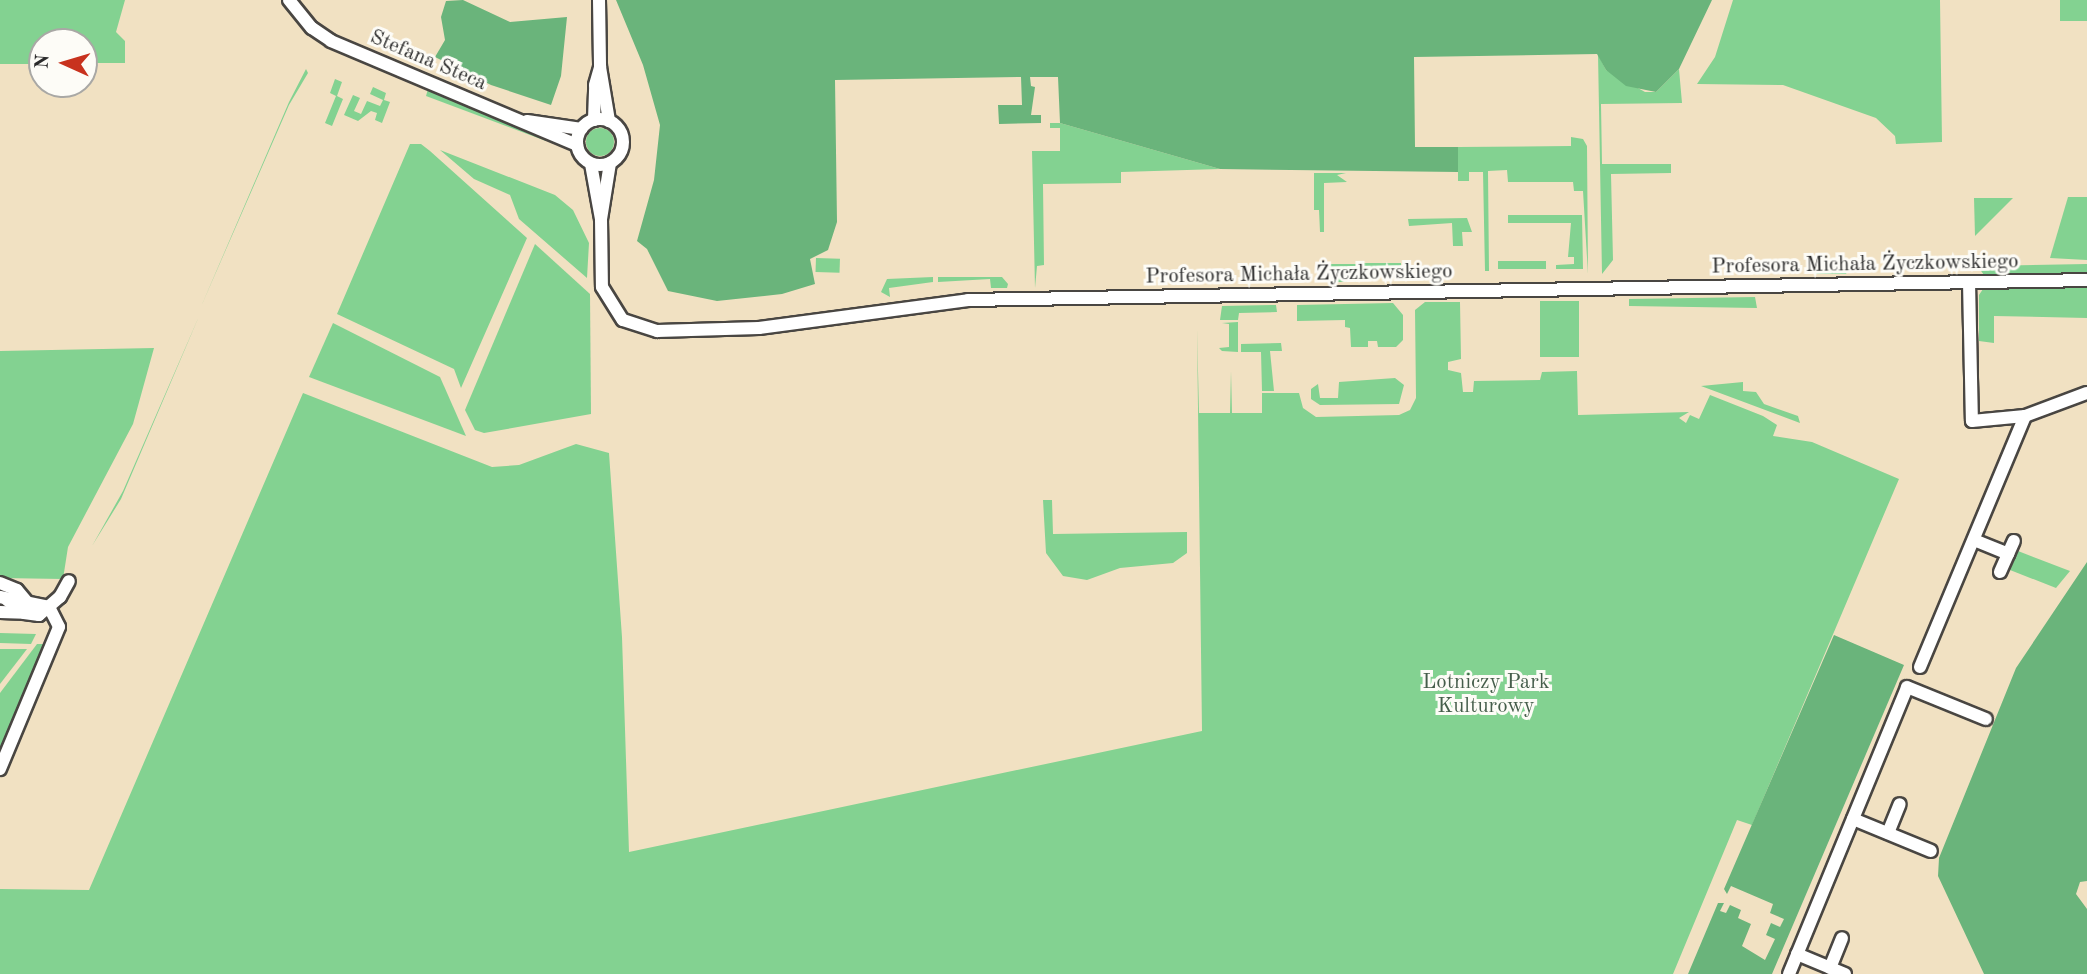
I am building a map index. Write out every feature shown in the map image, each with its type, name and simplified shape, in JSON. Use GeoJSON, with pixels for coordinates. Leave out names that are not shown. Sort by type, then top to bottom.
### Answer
{"type":"FeatureCollection","features":[{"type":"Feature","properties":{"kind":"street","name":"Stefana Steca"},"geometry":{"type":"LineString","coordinates":[[289,0],[319,34],[577,145]]}},
{"type":"Feature","properties":{"kind":"street"},"geometry":{"type":"LineString","coordinates":[[599,0],[600,67],[609,121],[620,131],[623,146],[610,163],[591,164],[577,145],[581,130],[594,120],[609,121]]}},
{"type":"Feature","properties":{"kind":"street"},"geometry":{"type":"LineString","coordinates":[[594,120],[594,85],[600,67]]}},
{"type":"Feature","properties":{"kind":"street","name":"Stefana Steca"},"geometry":{"type":"LineString","coordinates":[[523,121],[581,130]]}},
{"type":"Feature","properties":{"kind":"street","name":"Profesora Michała Życzkowskiego"},"geometry":{"type":"LineString","coordinates":[[601,219],[610,163]]}},
{"type":"Feature","properties":{"kind":"street","name":"Profesora Michała Życzkowskiego"},"geometry":{"type":"LineString","coordinates":[[591,164],[601,219],[604,295],[623,320],[657,331],[772,327],[968,300],[2087,280]]}},
{"type":"Feature","properties":{"kind":"street"},"geometry":{"type":"LineString","coordinates":[[1969,282],[1972,421],[2025,416],[2087,393]]}},
{"type":"Feature","properties":{"kind":"street"},"geometry":{"type":"LineString","coordinates":[[1920,667],[2025,416]]}},
{"type":"Feature","properties":{"kind":"street"},"geometry":{"type":"LineString","coordinates":[[1974,540],[2008,554]]}},
{"type":"Feature","properties":{"kind":"street"},"geometry":{"type":"LineString","coordinates":[[2000,572],[2014,541]]}},
{"type":"Feature","properties":{"kind":"street"},"geometry":{"type":"LineString","coordinates":[[0,612],[49,607],[60,597],[69,581]]}},
{"type":"Feature","properties":{"kind":"street"},"geometry":{"type":"LineString","coordinates":[[0,583],[17,590],[26,608]]}},
{"type":"Feature","properties":{"kind":"street"},"geometry":{"type":"LineString","coordinates":[[0,597],[26,608]]}},
{"type":"Feature","properties":{"kind":"street"},"geometry":{"type":"LineString","coordinates":[[0,769],[59,627],[49,607]]}},
{"type":"Feature","properties":{"kind":"street"},"geometry":{"type":"LineString","coordinates":[[1788,974],[1907,687],[1986,719]]}},
{"type":"Feature","properties":{"kind":"street"},"geometry":{"type":"LineString","coordinates":[[1888,833],[1900,804]]}},
{"type":"Feature","properties":{"kind":"street"},"geometry":{"type":"LineString","coordinates":[[1853,819],[1931,851]]}},
{"type":"Feature","properties":{"kind":"street"},"geometry":{"type":"LineString","coordinates":[[1830,968],[1842,938]]}},
{"type":"Feature","properties":{"kind":"street"},"geometry":{"type":"LineString","coordinates":[[1797,954],[1845,974]]}},
{"type":"Feature","properties":{"kind":"green space"},"geometry":{"type":"Polygon","coordinates":[[[0,0],[125,0],[116,32],[125,41],[125,63],[98,63],[98,28],[28,28],[28,64],[0,64],[0,0]]]}},
{"type":"Feature","properties":{"kind":"green space"},"geometry":{"type":"Polygon","coordinates":[[[463,0],[510,22],[567,17],[561,76],[551,105],[491,85],[435,57],[445,40],[441,17],[446,1],[463,0]]]}},
{"type":"Feature","properties":{"kind":"green space"},"geometry":{"type":"Polygon","coordinates":[[[616,0],[1712,0],[1679,69],[1656,92],[1626,86],[1606,70],[1597,54],[1414,57],[1415,147],[1458,147],[1458,172],[1220,169],[1060,123],[1058,77],[1030,77],[1031,86],[1035,87],[1031,115],[1041,115],[1041,123],[999,124],[998,105],[1022,105],[1021,77],[835,80],[837,222],[828,250],[810,259],[815,284],[782,294],[717,301],[668,291],[647,249],[637,241],[654,180],[660,125],[643,65],[616,0]]]}},
{"type":"Feature","properties":{"kind":"green space"},"geometry":{"type":"Polygon","coordinates":[[[1733,0],[1940,0],[1942,142],[1896,144],[1895,136],[1876,118],[1783,85],[1697,84],[1715,57],[1733,0]]]}},
{"type":"Feature","properties":{"kind":"green space"},"geometry":{"type":"Polygon","coordinates":[[[2060,0],[2087,0],[2087,21],[2060,21],[2060,0]]]}},
{"type":"Feature","properties":{"kind":"green space"},"geometry":{"type":"Polygon","coordinates":[[[1598,54],[1606,70],[1645,92],[1656,92],[1679,69],[1682,103],[1601,104],[1602,164],[1671,164],[1671,173],[1611,174],[1613,260],[1602,274],[1598,54]]]}},
{"type":"Feature","properties":{"kind":"green space"},"geometry":{"type":"Polygon","coordinates":[[[306,69],[308,73],[289,105],[200,309],[289,102],[306,69]]]}},
{"type":"Feature","properties":{"kind":"green space"},"geometry":{"type":"Polygon","coordinates":[[[335,79],[342,82],[337,96],[343,99],[332,126],[325,123],[336,96],[330,93],[335,79]]]}},
{"type":"Feature","properties":{"kind":"green space"},"geometry":{"type":"Polygon","coordinates":[[[373,87],[386,93],[384,100],[390,102],[382,123],[375,120],[377,113],[371,111],[358,121],[344,115],[353,95],[360,98],[354,111],[361,114],[367,101],[380,106],[383,100],[370,94],[373,87]]]}},
{"type":"Feature","properties":{"kind":"green space"},"geometry":{"type":"Polygon","coordinates":[[[428,89],[548,139],[546,141],[426,96],[428,89]]]}},
{"type":"Feature","properties":{"kind":"green space"},"geometry":{"type":"Polygon","coordinates":[[[1050,123],[1060,123],[1220,169],[1121,172],[1121,183],[1043,184],[1044,265],[1037,266],[1035,288],[1032,151],[1060,151],[1060,128],[1050,128],[1050,123]]]}},
{"type":"Feature","properties":{"kind":"green space"},"geometry":{"type":"Polygon","coordinates":[[[600,128],[610,132],[614,142],[610,152],[600,156],[590,152],[586,142],[590,132],[600,128]]]}},
{"type":"Feature","properties":{"kind":"green space"},"geometry":{"type":"Polygon","coordinates":[[[1571,137],[1583,139],[1587,146],[1588,274],[1583,191],[1574,191],[1573,182],[1508,182],[1507,170],[1488,171],[1489,271],[1485,271],[1483,172],[1469,172],[1469,181],[1458,181],[1458,147],[1571,146],[1571,137]]]}},
{"type":"Feature","properties":{"kind":"green space"},"geometry":{"type":"Polygon","coordinates":[[[410,144],[421,144],[430,151],[527,238],[461,388],[454,369],[337,314],[410,144]]]}},
{"type":"Feature","properties":{"kind":"green space"},"geometry":{"type":"Polygon","coordinates":[[[440,150],[555,195],[573,210],[589,243],[587,278],[519,219],[510,195],[474,179],[440,150]]]}},
{"type":"Feature","properties":{"kind":"green space"},"geometry":{"type":"Polygon","coordinates":[[[1314,173],[1346,173],[1337,175],[1347,182],[1324,183],[1324,232],[1320,232],[1319,210],[1314,210],[1314,173]]]}},
{"type":"Feature","properties":{"kind":"green space"},"geometry":{"type":"Polygon","coordinates":[[[2068,197],[2087,197],[2087,260],[2050,258],[2068,197]]]}},
{"type":"Feature","properties":{"kind":"green space"},"geometry":{"type":"Polygon","coordinates":[[[1974,198],[2013,198],[1975,236],[1974,198]]]}},
{"type":"Feature","properties":{"kind":"green space"},"geometry":{"type":"Polygon","coordinates":[[[1508,215],[1582,215],[1583,269],[1556,269],[1556,265],[1574,264],[1574,257],[1568,257],[1571,223],[1508,223],[1508,215]]]}},
{"type":"Feature","properties":{"kind":"green space"},"geometry":{"type":"Polygon","coordinates":[[[1467,218],[1472,232],[1462,232],[1463,246],[1453,246],[1452,223],[1409,226],[1408,219],[1467,218]]]}},
{"type":"Feature","properties":{"kind":"green space"},"geometry":{"type":"Polygon","coordinates":[[[535,244],[590,294],[591,414],[484,433],[475,430],[465,410],[535,244]]]}},
{"type":"Feature","properties":{"kind":"green space"},"geometry":{"type":"Polygon","coordinates":[[[816,258],[840,259],[839,273],[816,272],[816,258]]]}},
{"type":"Feature","properties":{"kind":"green space"},"geometry":{"type":"Polygon","coordinates":[[[1498,261],[1546,261],[1546,269],[1498,269],[1498,261]]]}},
{"type":"Feature","properties":{"kind":"green space"},"geometry":{"type":"Polygon","coordinates":[[[1974,261],[1982,266],[2087,264],[2087,273],[1984,275],[1974,261]]]}},
{"type":"Feature","properties":{"kind":"green space"},"geometry":{"type":"Polygon","coordinates":[[[1359,263],[1401,263],[1401,272],[1359,272],[1359,263]]]}},
{"type":"Feature","properties":{"kind":"green space"},"geometry":{"type":"Polygon","coordinates":[[[1320,264],[1356,264],[1356,282],[1320,282],[1320,264]]]}},
{"type":"Feature","properties":{"kind":"green space"},"geometry":{"type":"Polygon","coordinates":[[[1851,264],[1846,274],[1814,274],[1814,265],[1851,264]]]}},
{"type":"Feature","properties":{"kind":"green space"},"geometry":{"type":"Polygon","coordinates":[[[933,277],[933,282],[889,288],[890,297],[881,292],[887,279],[933,277]]]}},
{"type":"Feature","properties":{"kind":"green space"},"geometry":{"type":"Polygon","coordinates":[[[938,277],[1002,277],[1008,284],[1007,288],[991,288],[990,279],[938,282],[938,277]]]}},
{"type":"Feature","properties":{"kind":"green space"},"geometry":{"type":"Polygon","coordinates":[[[2087,287],[2087,318],[1994,316],[1994,343],[1979,341],[1979,295],[1983,289],[2087,287]]]}},
{"type":"Feature","properties":{"kind":"green space"},"geometry":{"type":"Polygon","coordinates":[[[1755,297],[1757,308],[1629,306],[1629,299],[1755,297]]]}},
{"type":"Feature","properties":{"kind":"green space"},"geometry":{"type":"Polygon","coordinates":[[[1540,301],[1579,301],[1579,357],[1540,357],[1540,301]]]}},
{"type":"Feature","properties":{"kind":"green space","name":"Lotniczy Park Kulturowy"},"geometry":{"type":"Polygon","coordinates":[[[1425,302],[1460,302],[1461,359],[1448,362],[1448,370],[1461,373],[1463,392],[1473,392],[1474,381],[1540,380],[1542,372],[1577,371],[1578,415],[1689,412],[1679,418],[1686,423],[1690,415],[1699,419],[1710,395],[1763,416],[1777,425],[1773,436],[1812,442],[1899,479],[1752,825],[1737,820],[1673,974],[0,974],[0,889],[89,890],[303,393],[492,467],[519,465],[576,444],[609,453],[622,637],[629,852],[1202,731],[1197,328],[1199,413],[1230,413],[1231,371],[1232,413],[1262,413],[1262,393],[1299,393],[1303,408],[1316,417],[1399,415],[1410,410],[1416,398],[1415,310],[1425,302]]]}},
{"type":"Feature","properties":{"kind":"green space"},"geometry":{"type":"Polygon","coordinates":[[[1393,303],[1403,315],[1403,340],[1396,347],[1378,347],[1377,341],[1368,341],[1368,347],[1351,347],[1350,328],[1345,327],[1345,320],[1297,321],[1297,305],[1393,303]]]}},
{"type":"Feature","properties":{"kind":"green space"},"geometry":{"type":"Polygon","coordinates":[[[1276,305],[1277,312],[1239,313],[1238,320],[1220,320],[1222,306],[1276,305]]]}},
{"type":"Feature","properties":{"kind":"green space"},"geometry":{"type":"Polygon","coordinates":[[[200,314],[121,499],[92,546],[123,491],[200,314]]]}},
{"type":"Feature","properties":{"kind":"green space"},"geometry":{"type":"Polygon","coordinates":[[[1238,322],[1238,352],[1222,351],[1219,348],[1229,347],[1229,324],[1222,323],[1238,322]]]}},
{"type":"Feature","properties":{"kind":"green space"},"geometry":{"type":"Polygon","coordinates":[[[333,323],[440,377],[466,436],[309,377],[333,323]]]}},
{"type":"Feature","properties":{"kind":"green space"},"geometry":{"type":"Polygon","coordinates":[[[1281,343],[1282,351],[1270,351],[1274,391],[1262,391],[1261,352],[1241,352],[1241,344],[1281,343]]]}},
{"type":"Feature","properties":{"kind":"green space"},"geometry":{"type":"Polygon","coordinates":[[[154,348],[133,424],[68,547],[63,579],[0,578],[0,351],[154,348]]]}},
{"type":"Feature","properties":{"kind":"green space"},"geometry":{"type":"Polygon","coordinates":[[[1395,378],[1404,385],[1399,404],[1320,405],[1311,399],[1311,389],[1318,384],[1320,398],[1338,398],[1339,382],[1395,378]]]}},
{"type":"Feature","properties":{"kind":"green space"},"geometry":{"type":"Polygon","coordinates":[[[1743,382],[1743,391],[1756,392],[1764,404],[1798,416],[1800,423],[1701,386],[1743,382]]]}},
{"type":"Feature","properties":{"kind":"green space"},"geometry":{"type":"Polygon","coordinates":[[[1043,500],[1052,500],[1053,534],[1187,532],[1187,553],[1173,563],[1120,568],[1087,580],[1063,576],[1046,553],[1043,500]]]}},
{"type":"Feature","properties":{"kind":"green space"},"geometry":{"type":"Polygon","coordinates":[[[2018,551],[2070,571],[2056,588],[2010,570],[2018,551]]]}},
{"type":"Feature","properties":{"kind":"green space"},"geometry":{"type":"Polygon","coordinates":[[[2087,562],[2087,881],[2080,882],[2076,894],[2087,909],[2087,974],[1984,974],[1938,876],[1939,858],[2016,668],[2087,562]]]}},
{"type":"Feature","properties":{"kind":"green space"},"geometry":{"type":"Polygon","coordinates":[[[0,633],[36,634],[31,644],[0,643],[0,633]]]}},
{"type":"Feature","properties":{"kind":"green space"},"geometry":{"type":"Polygon","coordinates":[[[1834,635],[1904,665],[1772,974],[1688,974],[1718,903],[1724,903],[1720,911],[1726,913],[1730,905],[1741,910],[1738,918],[1751,924],[1742,946],[1765,960],[1775,939],[1766,935],[1771,923],[1780,927],[1784,919],[1770,913],[1773,904],[1731,886],[1727,894],[1724,889],[1834,635]]]}},
{"type":"Feature","properties":{"kind":"green space"},"geometry":{"type":"Polygon","coordinates":[[[37,644],[49,644],[0,759],[0,693],[37,644]]]}},
{"type":"Feature","properties":{"kind":"green space"},"geometry":{"type":"Polygon","coordinates":[[[0,649],[27,649],[0,684],[0,649]]]}}]}
